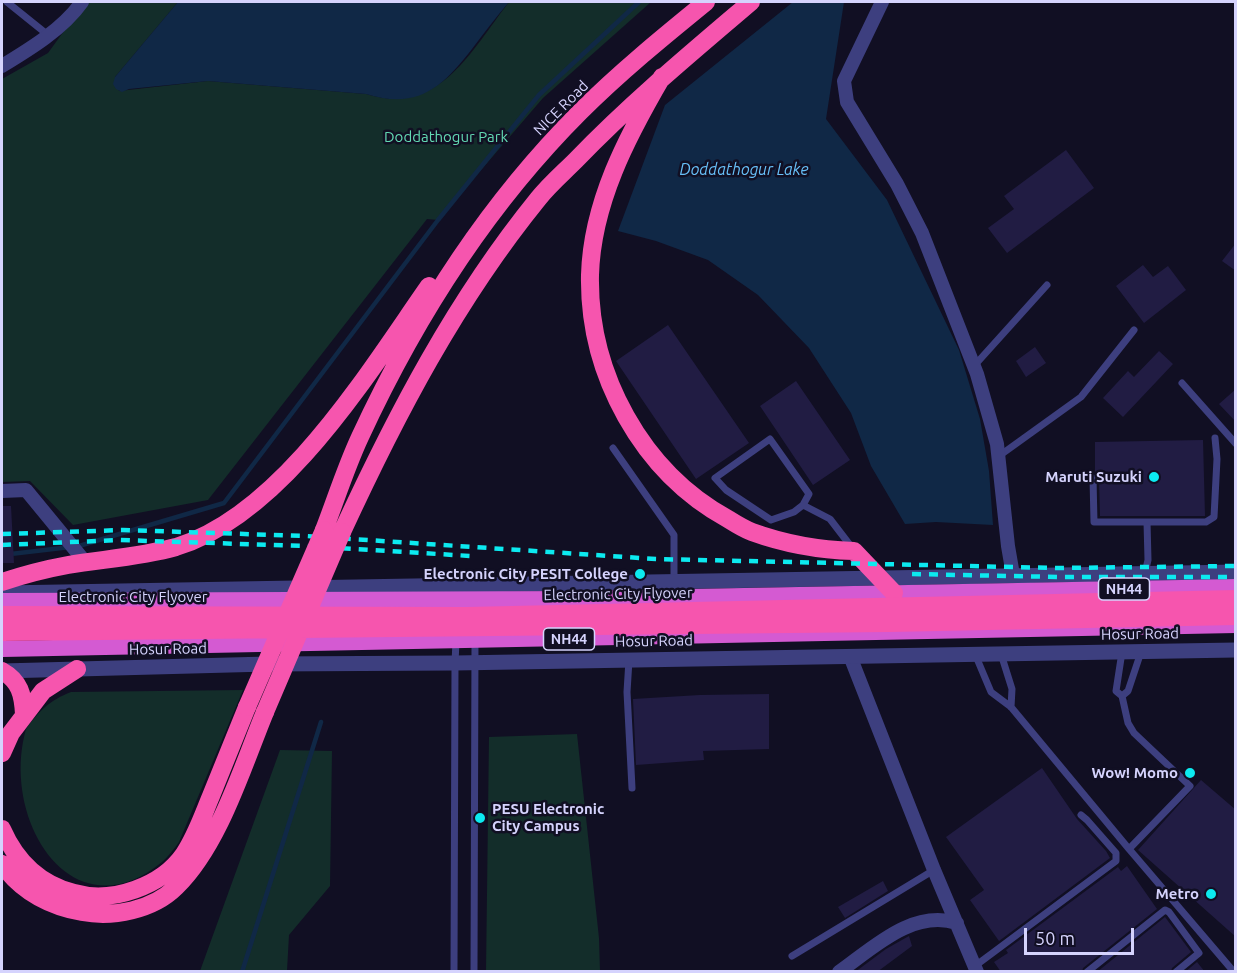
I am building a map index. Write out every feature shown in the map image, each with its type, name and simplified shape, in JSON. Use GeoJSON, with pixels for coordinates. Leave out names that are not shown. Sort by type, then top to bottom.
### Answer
{"type":"FeatureCollection","features":[{"type":"Feature","properties":{"kind":"highway","name":"NICE Road"},"geometry":{"type":"LineString","coordinates":[[460,258],[518,180],[574,118],[653,46],[706,2]]}},
{"type":"Feature","properties":{"kind":"highway"},"geometry":{"type":"LineString","coordinates":[[2,829],[14,854],[27,868],[46,882],[67,892],[83,896],[105,896],[148,884],[168,872],[183,855],[196,831],[412,389],[482,273],[539,198],[600,135],[662,77],[751,2]]}},
{"type":"Feature","properties":{"kind":"highway"},"geometry":{"type":"LineString","coordinates":[[662,77],[633,127],[618,162],[606,192],[593,245],[590,275],[592,310],[608,381],[626,417],[655,461],[679,485],[710,509],[751,531],[799,546],[854,551],[894,593]]}},
{"type":"Feature","properties":{"kind":"highway"},"geometry":{"type":"LineString","coordinates":[[2,864],[21,885],[35,896],[52,904],[91,914],[114,914],[153,902],[174,889],[201,856],[235,786],[256,710],[364,428],[429,306],[460,258]]}},
{"type":"Feature","properties":{"kind":"highway"},"geometry":{"type":"LineString","coordinates":[[2,582],[68,565],[129,558],[177,546],[203,536],[257,500],[299,461],[355,391],[430,284],[460,258]]}},
{"type":"Feature","properties":{"kind":"highway","name":"NH44"},"geometry":{"type":"LineString","coordinates":[[2,601],[568,599],[1236,587]]}},
{"type":"Feature","properties":{"kind":"highway","name":"Electronic City Flyover"},"geometry":{"type":"LineString","coordinates":[[2,615],[479,615],[1236,599]]}},
{"type":"Feature","properties":{"kind":"highway"},"geometry":{"type":"LineString","coordinates":[[2,632],[830,624],[1236,616]]}},
{"type":"Feature","properties":{"kind":"highway","name":"Hosur Road"},"geometry":{"type":"LineString","coordinates":[[2,648],[1236,625]]}},
{"type":"Feature","properties":{"kind":"highway"},"geometry":{"type":"LineString","coordinates":[[2,753],[10,733],[43,691],[77,669]]}},
{"type":"Feature","properties":{"kind":"highway"},"geometry":{"type":"LineString","coordinates":[[2,671],[18,685],[23,695],[24,714]]}},
{"type":"Feature","properties":{"kind":"street"},"geometry":{"type":"LineString","coordinates":[[2,66],[48,35],[82,2]]}},
{"type":"Feature","properties":{"kind":"street"},"geometry":{"type":"LineString","coordinates":[[882,2],[844,81],[847,102],[897,184],[922,233],[974,366],[986,401],[998,456],[1013,575]]}},
{"type":"Feature","properties":{"kind":"street"},"geometry":{"type":"LineString","coordinates":[[2,491],[26,490],[86,563]]}},
{"type":"Feature","properties":{"kind":"street"},"geometry":{"type":"LineString","coordinates":[[2,593],[1236,572]]}},
{"type":"Feature","properties":{"kind":"street","name":"Hosur Road"},"geometry":{"type":"LineString","coordinates":[[2,671],[268,664],[1236,650]]}},
{"type":"Feature","properties":{"kind":"street"},"geometry":{"type":"LineString","coordinates":[[850,656],[934,870],[976,969]]}},
{"type":"Feature","properties":{"kind":"street"},"geometry":{"type":"LineString","coordinates":[[839,972],[898,930],[938,919],[957,923]]}},
{"type":"Feature","properties":{"kind":"lane"},"geometry":{"type":"LineString","coordinates":[[7,2],[48,35]]}},
{"type":"Feature","properties":{"kind":"lane"},"geometry":{"type":"LineString","coordinates":[[974,366],[1047,285]]}},
{"type":"Feature","properties":{"kind":"lane"},"geometry":{"type":"LineString","coordinates":[[998,456],[1081,397],[1134,330]]}},
{"type":"Feature","properties":{"kind":"lane"},"geometry":{"type":"LineString","coordinates":[[1182,383],[1236,444]]}},
{"type":"Feature","properties":{"kind":"lane"},"geometry":{"type":"LineString","coordinates":[[1093,478],[1094,522],[1206,522],[1214,517],[1217,459],[1215,438]]}},
{"type":"Feature","properties":{"kind":"lane"},"geometry":{"type":"LineString","coordinates":[[770,439],[808,494],[802,505],[794,512],[771,520],[726,490],[715,478],[770,439]]}},
{"type":"Feature","properties":{"kind":"lane"},"geometry":{"type":"LineString","coordinates":[[613,448],[674,535],[674,580]]}},
{"type":"Feature","properties":{"kind":"lane"},"geometry":{"type":"LineString","coordinates":[[802,505],[830,519],[854,551]]}},
{"type":"Feature","properties":{"kind":"lane"},"geometry":{"type":"LineString","coordinates":[[1145,573],[1148,560],[1147,522]]}},
{"type":"Feature","properties":{"kind":"lane"},"geometry":{"type":"LineString","coordinates":[[474,972],[475,640]]}},
{"type":"Feature","properties":{"kind":"lane"},"geometry":{"type":"LineString","coordinates":[[454,972],[456,641]]}},
{"type":"Feature","properties":{"kind":"lane"},"geometry":{"type":"LineString","coordinates":[[1122,652],[1116,692],[1122,696],[1128,723],[1134,733],[1190,786],[1129,849]]}},
{"type":"Feature","properties":{"kind":"lane"},"geometry":{"type":"LineString","coordinates":[[1122,696],[1128,691],[1141,652]]}},
{"type":"Feature","properties":{"kind":"lane"},"geometry":{"type":"LineString","coordinates":[[975,654],[991,692],[1011,707],[1234,972]]}},
{"type":"Feature","properties":{"kind":"lane"},"geometry":{"type":"LineString","coordinates":[[1001,654],[1012,689],[1011,707]]}},
{"type":"Feature","properties":{"kind":"lane"},"geometry":{"type":"LineString","coordinates":[[629,660],[627,692],[632,788]]}},
{"type":"Feature","properties":{"kind":"lane"},"geometry":{"type":"LineString","coordinates":[[976,969],[1116,861],[1116,853],[1080,815]]}},
{"type":"Feature","properties":{"kind":"lane"},"geometry":{"type":"LineString","coordinates":[[792,956],[934,870]]}},
{"type":"Feature","properties":{"kind":"lane"},"geometry":{"type":"LineString","coordinates":[[1087,972],[1166,910],[1199,953],[1176,972]]}},
{"type":"Feature","properties":{"kind":"green space","name":"Doddathogur Park"},"geometry":{"type":"Polygon","coordinates":[[[85,2],[178,2],[115,77],[119,91],[208,81],[366,94],[392,99],[414,96],[433,88],[451,75],[509,2],[651,2],[543,98],[438,220],[427,219],[208,500],[73,525],[30,481],[2,482],[2,79],[48,53],[85,2]]]}},
{"type":"Feature","properties":{"kind":"green space"},"geometry":{"type":"Polygon","coordinates":[[[243,690],[179,842],[162,862],[129,881],[99,885],[73,876],[50,857],[34,831],[24,799],[21,764],[26,729],[46,707],[71,692],[243,690]]]}},
{"type":"Feature","properties":{"kind":"green space"},"geometry":{"type":"Polygon","coordinates":[[[577,734],[599,938],[600,971],[486,971],[489,737],[577,734]]]}},
{"type":"Feature","properties":{"kind":"green space"},"geometry":{"type":"Polygon","coordinates":[[[280,750],[332,751],[330,886],[289,935],[287,971],[200,971],[280,750]]]}},
{"type":"Feature","properties":{"kind":"water"},"geometry":{"type":"Polygon","coordinates":[[[178,2],[509,2],[450,75],[439,85],[414,97],[384,98],[366,94],[208,81],[129,89],[122,92],[116,89],[113,84],[115,77],[178,2]]]}},
{"type":"Feature","properties":{"kind":"water","name":"Doddathogur Lake"},"geometry":{"type":"Polygon","coordinates":[[[793,2],[844,2],[826,119],[887,200],[959,350],[980,419],[989,471],[993,525],[936,522],[905,524],[871,466],[851,413],[809,348],[758,295],[708,260],[656,241],[618,231],[665,105],[793,2]]]}},
{"type":"Feature","properties":{"kind":"building"},"geometry":{"type":"Polygon","coordinates":[[[1066,150],[1094,188],[1007,253],[988,228],[1014,209],[1004,196],[1066,150]]]}},
{"type":"Feature","properties":{"kind":"building"},"geometry":{"type":"Polygon","coordinates":[[[1236,243],[1236,271],[1222,261],[1236,243]]]}},
{"type":"Feature","properties":{"kind":"building"},"geometry":{"type":"Polygon","coordinates":[[[1143,265],[1153,277],[1168,266],[1186,290],[1144,323],[1116,286],[1143,265]]]}},
{"type":"Feature","properties":{"kind":"building"},"geometry":{"type":"Polygon","coordinates":[[[668,325],[749,443],[696,479],[616,361],[668,325]]]}},
{"type":"Feature","properties":{"kind":"building"},"geometry":{"type":"Polygon","coordinates":[[[1035,347],[1046,363],[1026,377],[1016,361],[1035,347]]]}},
{"type":"Feature","properties":{"kind":"building"},"geometry":{"type":"Polygon","coordinates":[[[1159,351],[1173,364],[1123,417],[1103,398],[1128,371],[1134,377],[1159,351]]]}},
{"type":"Feature","properties":{"kind":"building"},"geometry":{"type":"Polygon","coordinates":[[[796,381],[850,460],[813,485],[760,406],[796,381]]]}},
{"type":"Feature","properties":{"kind":"building"},"geometry":{"type":"Polygon","coordinates":[[[1236,389],[1236,422],[1219,404],[1236,389]]]}},
{"type":"Feature","properties":{"kind":"building"},"geometry":{"type":"Polygon","coordinates":[[[1203,440],[1205,516],[1100,516],[1099,478],[1095,473],[1095,442],[1203,440]]]}},
{"type":"Feature","properties":{"kind":"building"},"geometry":{"type":"Polygon","coordinates":[[[2,506],[11,506],[14,563],[2,563],[2,506]]]}},
{"type":"Feature","properties":{"kind":"building"},"geometry":{"type":"Polygon","coordinates":[[[769,694],[769,749],[703,751],[704,760],[636,765],[633,699],[769,694]]]}},
{"type":"Feature","properties":{"kind":"building"},"geometry":{"type":"Polygon","coordinates":[[[1042,768],[1077,819],[1110,858],[999,941],[970,900],[984,890],[946,837],[1042,768]]]}},
{"type":"Feature","properties":{"kind":"building","name":"Metro"},"geometry":{"type":"Polygon","coordinates":[[[1201,780],[1236,810],[1236,937],[1138,850],[1201,780]]]}},
{"type":"Feature","properties":{"kind":"building"},"geometry":{"type":"Polygon","coordinates":[[[1127,866],[1157,909],[1083,968],[1082,972],[1001,972],[994,962],[1008,953],[1006,950],[1118,867],[1121,871],[1127,866]]]}},
{"type":"Feature","properties":{"kind":"building"},"geometry":{"type":"Polygon","coordinates":[[[883,881],[888,891],[845,918],[838,907],[883,881]]]}},
{"type":"Feature","properties":{"kind":"building"},"geometry":{"type":"Polygon","coordinates":[[[1165,917],[1191,952],[1172,968],[1171,972],[1097,972],[1165,917]]]}},
{"type":"Feature","properties":{"kind":"building"},"geometry":{"type":"Polygon","coordinates":[[[909,936],[912,946],[877,972],[855,972],[886,949],[909,936]]]}},
{"type":"Feature","properties":{"kind":"building"},"geometry":{"type":"Polygon","coordinates":[[[1197,962],[1205,972],[1185,972],[1197,962]]]}},
{"type":"Feature","properties":{"kind":"waterway"},"geometry":{"type":"LineString","coordinates":[[2,555],[79,546],[224,503],[438,220],[539,95],[639,2]]}},
{"type":"Feature","properties":{"kind":"waterway"},"geometry":{"type":"LineString","coordinates":[[242,972],[321,722]]}},
{"type":"Feature","properties":{"kind":"railway"},"geometry":{"type":"LineString","coordinates":[[2,534],[123,530],[306,536],[656,559],[1057,568],[1236,566]]}},
{"type":"Feature","properties":{"kind":"railway"},"geometry":{"type":"LineString","coordinates":[[2,545],[120,540],[304,546],[471,556]]}},
{"type":"Feature","properties":{"kind":"railway"},"geometry":{"type":"LineString","coordinates":[[912,574],[1236,577]]}},
{"type":"Feature","properties":{"kind":"place","name":"Maruti Suzuki"},"geometry":{"type":"Point","coordinates":[1154,477]}},
{"type":"Feature","properties":{"kind":"place","name":"Electronic City PESIT College"},"geometry":{"type":"Point","coordinates":[640,574]}},
{"type":"Feature","properties":{"kind":"place","name":"Wow! Momo"},"geometry":{"type":"Point","coordinates":[1190,773]}},
{"type":"Feature","properties":{"kind":"place","name":"PESU Electronic City Campus"},"geometry":{"type":"Point","coordinates":[480,818]}},
{"type":"Feature","properties":{"kind":"place","name":"Metro"},"geometry":{"type":"Point","coordinates":[1211,894]}}]}
